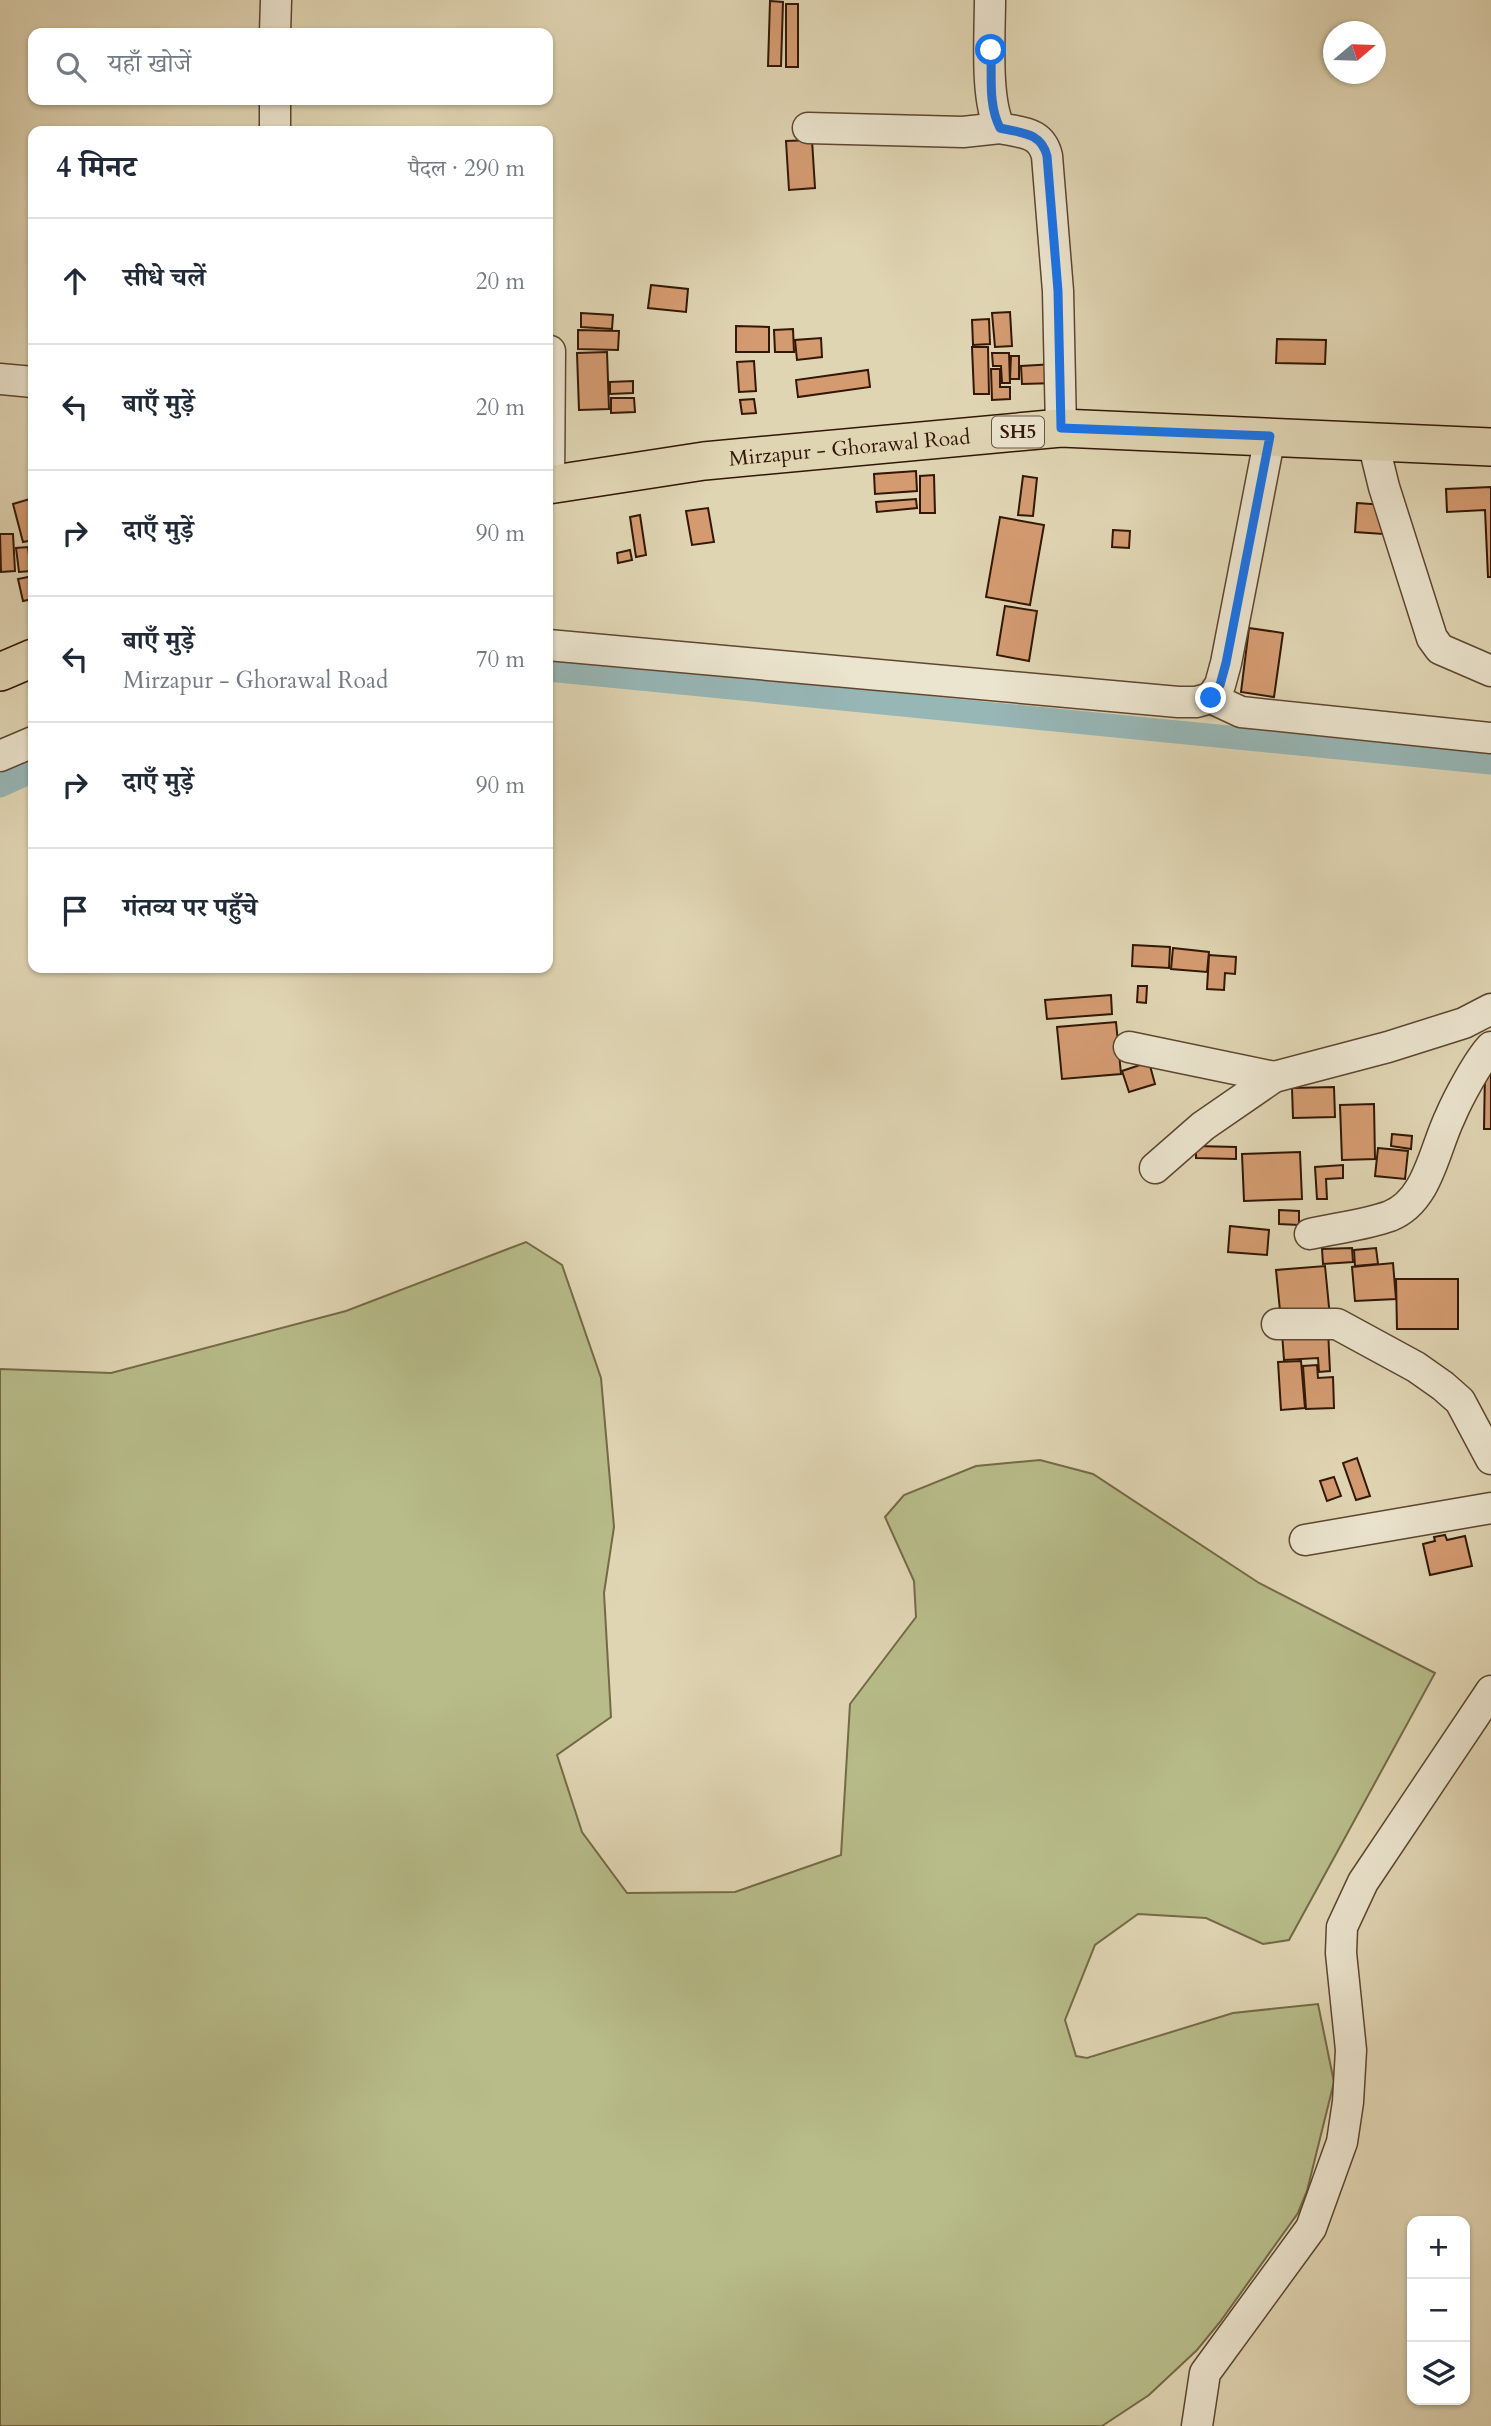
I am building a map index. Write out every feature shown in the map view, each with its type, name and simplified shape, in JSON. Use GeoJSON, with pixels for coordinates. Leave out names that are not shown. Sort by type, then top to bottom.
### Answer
{"type":"FeatureCollection","features":[{"type":"Feature","properties":{"kind":"main road","name":"Mirzapur - Ghorawal Road"},"geometry":{"type":"LineString","coordinates":[[553,484],[704,461],[1061,428],[1491,447]]}},
{"type":"Feature","properties":{"kind":"main road"},"geometry":{"type":"LineString","coordinates":[[0,672],[28,660]]}},
{"type":"Feature","properties":{"kind":"street"},"geometry":{"type":"LineString","coordinates":[[275,28],[276,0]]}},
{"type":"Feature","properties":{"kind":"street"},"geometry":{"type":"LineString","coordinates":[[990,0],[992,100],[1000,128]]}},
{"type":"Feature","properties":{"kind":"street"},"geometry":{"type":"LineString","coordinates":[[275,105],[275,126]]}},
{"type":"Feature","properties":{"kind":"street"},"geometry":{"type":"LineString","coordinates":[[808,128],[963,132],[1000,128],[1034,135],[1045,147],[1058,291],[1061,428]]}},
{"type":"Feature","properties":{"kind":"street"},"geometry":{"type":"LineString","coordinates":[[0,379],[28,382]]}},
{"type":"Feature","properties":{"kind":"street"},"geometry":{"type":"LineString","coordinates":[[1211,698],[1220,685],[1226,663],[1270,436]]}},
{"type":"Feature","properties":{"kind":"street"},"geometry":{"type":"LineString","coordinates":[[1373,442],[1426,627],[1440,649],[1491,671]]}},
{"type":"Feature","properties":{"kind":"street"},"geometry":{"type":"LineString","coordinates":[[553,645],[1178,702],[1196,702],[1211,698],[1241,712],[1491,738]]}},
{"type":"Feature","properties":{"kind":"street"},"geometry":{"type":"LineString","coordinates":[[0,756],[28,744]]}},
{"type":"Feature","properties":{"kind":"street"},"geometry":{"type":"LineString","coordinates":[[1155,1168],[1203,1126],[1274,1077],[1388,1047],[1464,1023],[1491,1009]]}},
{"type":"Feature","properties":{"kind":"street"},"geometry":{"type":"LineString","coordinates":[[1310,1234],[1391,1215],[1406,1206],[1417,1194],[1450,1116],[1491,1046]]}},
{"type":"Feature","properties":{"kind":"street"},"geometry":{"type":"LineString","coordinates":[[1129,1047],[1274,1077]]}},
{"type":"Feature","properties":{"kind":"street"},"geometry":{"type":"LineString","coordinates":[[1277,1324],[1337,1324],[1416,1367],[1460,1401],[1491,1459]]}},
{"type":"Feature","properties":{"kind":"street"},"geometry":{"type":"LineString","coordinates":[[1305,1540],[1491,1508]]}},
{"type":"Feature","properties":{"kind":"street"},"geometry":{"type":"LineString","coordinates":[[1197,2426],[1205,2373],[1311,2228],[1342,2142],[1351,2050],[1341,1953],[1342,1927],[1363,1882],[1491,1691]]}},
{"type":"Feature","properties":{"kind":"green space"},"geometry":{"type":"Polygon","coordinates":[[[526,1242],[562,1265],[601,1378],[614,1527],[604,1593],[611,1717],[557,1755],[582,1832],[627,1893],[735,1892],[841,1855],[850,1704],[916,1617],[914,1581],[885,1517],[904,1495],[976,1466],[1040,1460],[1093,1474],[1259,1583],[1435,1673],[1289,1940],[1263,1944],[1206,1918],[1138,1914],[1095,1945],[1065,2020],[1076,2056],[1087,2058],[1233,2013],[1318,2004],[1334,2082],[1307,2191],[1298,2213],[1197,2350],[1149,2395],[1102,2426],[0,2426],[0,1369],[111,1373],[346,1311],[526,1242]]]}},
{"type":"Feature","properties":{"kind":"building"},"geometry":{"type":"Polygon","coordinates":[[[770,1],[783,2],[781,66],[768,66],[770,1]]]}},
{"type":"Feature","properties":{"kind":"building"},"geometry":{"type":"Polygon","coordinates":[[[786,4],[798,4],[798,67],[786,67],[786,4]]]}},
{"type":"Feature","properties":{"kind":"building"},"geometry":{"type":"Polygon","coordinates":[[[812,140],[815,188],[789,190],[786,141],[812,140]]]}},
{"type":"Feature","properties":{"kind":"building"},"geometry":{"type":"Polygon","coordinates":[[[651,285],[688,289],[686,312],[648,308],[651,285]]]}},
{"type":"Feature","properties":{"kind":"building"},"geometry":{"type":"Polygon","coordinates":[[[1010,312],[1012,346],[995,347],[992,313],[1010,312]]]}},
{"type":"Feature","properties":{"kind":"building"},"geometry":{"type":"Polygon","coordinates":[[[581,313],[613,315],[612,329],[581,327],[581,313]]]}},
{"type":"Feature","properties":{"kind":"building"},"geometry":{"type":"Polygon","coordinates":[[[989,319],[990,344],[973,345],[972,320],[989,319]]]}},
{"type":"Feature","properties":{"kind":"building"},"geometry":{"type":"Polygon","coordinates":[[[736,326],[769,327],[769,352],[736,352],[736,326]]]}},
{"type":"Feature","properties":{"kind":"building"},"geometry":{"type":"Polygon","coordinates":[[[793,329],[794,352],[775,352],[774,330],[793,329]]]}},
{"type":"Feature","properties":{"kind":"building"},"geometry":{"type":"Polygon","coordinates":[[[578,330],[619,331],[618,350],[578,349],[578,330]]]}},
{"type":"Feature","properties":{"kind":"building"},"geometry":{"type":"Polygon","coordinates":[[[821,338],[822,357],[797,360],[795,340],[821,338]]]}},
{"type":"Feature","properties":{"kind":"building"},"geometry":{"type":"Polygon","coordinates":[[[1277,339],[1326,340],[1325,364],[1276,363],[1277,339]]]}},
{"type":"Feature","properties":{"kind":"building"},"geometry":{"type":"Polygon","coordinates":[[[972,347],[988,347],[989,394],[974,394],[972,347]]]}},
{"type":"Feature","properties":{"kind":"building"},"geometry":{"type":"Polygon","coordinates":[[[607,352],[609,409],[579,410],[577,353],[607,352]]]}},
{"type":"Feature","properties":{"kind":"building"},"geometry":{"type":"Polygon","coordinates":[[[992,353],[1009,353],[1010,383],[1002,383],[1001,366],[993,366],[992,353]]]}},
{"type":"Feature","properties":{"kind":"building"},"geometry":{"type":"Polygon","coordinates":[[[1011,356],[1019,356],[1019,379],[1010,379],[1011,356]]]}},
{"type":"Feature","properties":{"kind":"building"},"geometry":{"type":"Polygon","coordinates":[[[754,361],[756,391],[739,392],[737,362],[754,361]]]}},
{"type":"Feature","properties":{"kind":"building"},"geometry":{"type":"Polygon","coordinates":[[[1055,364],[1056,383],[1022,384],[1021,366],[1055,364]]]}},
{"type":"Feature","properties":{"kind":"building"},"geometry":{"type":"Polygon","coordinates":[[[991,369],[1000,369],[1000,387],[1010,387],[1010,399],[992,400],[991,369]]]}},
{"type":"Feature","properties":{"kind":"building"},"geometry":{"type":"Polygon","coordinates":[[[868,370],[870,387],[798,397],[796,380],[868,370]]]}},
{"type":"Feature","properties":{"kind":"building"},"geometry":{"type":"Polygon","coordinates":[[[633,381],[633,393],[610,394],[610,382],[633,381]]]}},
{"type":"Feature","properties":{"kind":"building"},"geometry":{"type":"Polygon","coordinates":[[[611,398],[634,398],[635,412],[611,413],[611,398]]]}},
{"type":"Feature","properties":{"kind":"building"},"geometry":{"type":"Polygon","coordinates":[[[754,399],[756,413],[742,414],[740,400],[754,399]]]}},
{"type":"Feature","properties":{"kind":"building"},"geometry":{"type":"Polygon","coordinates":[[[916,471],[917,491],[875,494],[874,474],[916,471]]]}},
{"type":"Feature","properties":{"kind":"building"},"geometry":{"type":"Polygon","coordinates":[[[934,475],[935,513],[920,513],[920,476],[934,475]]]}},
{"type":"Feature","properties":{"kind":"building"},"geometry":{"type":"Polygon","coordinates":[[[1023,476],[1037,478],[1033,516],[1018,515],[1023,476]]]}},
{"type":"Feature","properties":{"kind":"building"},"geometry":{"type":"Polygon","coordinates":[[[1491,487],[1491,577],[1488,577],[1485,510],[1447,512],[1446,489],[1491,487]]]}},
{"type":"Feature","properties":{"kind":"building"},"geometry":{"type":"Polygon","coordinates":[[[916,499],[917,508],[877,512],[876,502],[916,499]]]}},
{"type":"Feature","properties":{"kind":"building"},"geometry":{"type":"Polygon","coordinates":[[[28,500],[28,541],[23,542],[13,504],[28,500]]]}},
{"type":"Feature","properties":{"kind":"building"},"geometry":{"type":"Polygon","coordinates":[[[1357,503],[1385,505],[1383,534],[1355,532],[1357,503]]]}},
{"type":"Feature","properties":{"kind":"building"},"geometry":{"type":"Polygon","coordinates":[[[708,508],[714,542],[692,545],[686,511],[708,508]]]}},
{"type":"Feature","properties":{"kind":"building"},"geometry":{"type":"Polygon","coordinates":[[[640,515],[646,555],[636,557],[630,517],[640,515]]]}},
{"type":"Feature","properties":{"kind":"building"},"geometry":{"type":"Polygon","coordinates":[[[1000,517],[1044,525],[1030,605],[986,597],[1000,517]]]}},
{"type":"Feature","properties":{"kind":"building"},"geometry":{"type":"Polygon","coordinates":[[[1113,530],[1130,531],[1129,548],[1112,547],[1113,530]]]}},
{"type":"Feature","properties":{"kind":"building"},"geometry":{"type":"Polygon","coordinates":[[[0,534],[13,534],[15,571],[1,572],[0,534]]]}},
{"type":"Feature","properties":{"kind":"building"},"geometry":{"type":"Polygon","coordinates":[[[28,547],[28,571],[19,572],[16,548],[28,547]]]}},
{"type":"Feature","properties":{"kind":"building"},"geometry":{"type":"Polygon","coordinates":[[[630,550],[632,560],[618,563],[617,553],[630,550]]]}},
{"type":"Feature","properties":{"kind":"building"},"geometry":{"type":"Polygon","coordinates":[[[28,577],[28,600],[23,601],[18,579],[28,577]]]}},
{"type":"Feature","properties":{"kind":"building"},"geometry":{"type":"Polygon","coordinates":[[[1005,606],[1037,611],[1029,661],[997,655],[1005,606]]]}},
{"type":"Feature","properties":{"kind":"building"},"geometry":{"type":"Polygon","coordinates":[[[1249,628],[1283,633],[1274,697],[1241,692],[1249,628]]]}},
{"type":"Feature","properties":{"kind":"building"},"geometry":{"type":"Polygon","coordinates":[[[1133,945],[1170,947],[1169,968],[1132,966],[1133,945]]]}},
{"type":"Feature","properties":{"kind":"building"},"geometry":{"type":"Polygon","coordinates":[[[1173,948],[1209,952],[1207,972],[1171,969],[1173,948]]]}},
{"type":"Feature","properties":{"kind":"building"},"geometry":{"type":"Polygon","coordinates":[[[1209,955],[1236,957],[1235,974],[1225,973],[1224,990],[1207,989],[1209,955]]]}},
{"type":"Feature","properties":{"kind":"building"},"geometry":{"type":"Polygon","coordinates":[[[1138,986],[1147,986],[1146,1003],[1137,1002],[1138,986]]]}},
{"type":"Feature","properties":{"kind":"building"},"geometry":{"type":"Polygon","coordinates":[[[1111,995],[1112,1014],[1047,1019],[1045,1000],[1111,995]]]}},
{"type":"Feature","properties":{"kind":"building"},"geometry":{"type":"Polygon","coordinates":[[[1116,1022],[1121,1074],[1062,1079],[1057,1027],[1116,1022]]]}},
{"type":"Feature","properties":{"kind":"building"},"geometry":{"type":"Polygon","coordinates":[[[1149,1062],[1155,1084],[1129,1092],[1122,1071],[1149,1062]]]}},
{"type":"Feature","properties":{"kind":"building"},"geometry":{"type":"Polygon","coordinates":[[[1485,1071],[1491,1071],[1491,1129],[1484,1129],[1485,1071]]]}},
{"type":"Feature","properties":{"kind":"building"},"geometry":{"type":"Polygon","coordinates":[[[1334,1087],[1335,1117],[1293,1118],[1292,1088],[1334,1087]]]}},
{"type":"Feature","properties":{"kind":"building"},"geometry":{"type":"Polygon","coordinates":[[[1374,1104],[1375,1159],[1342,1160],[1340,1105],[1374,1104]]]}},
{"type":"Feature","properties":{"kind":"building"},"geometry":{"type":"Polygon","coordinates":[[[1392,1134],[1412,1136],[1411,1149],[1391,1146],[1392,1134]]]}},
{"type":"Feature","properties":{"kind":"building"},"geometry":{"type":"Polygon","coordinates":[[[1196,1146],[1236,1147],[1236,1159],[1196,1158],[1196,1146]]]}},
{"type":"Feature","properties":{"kind":"building"},"geometry":{"type":"Polygon","coordinates":[[[1378,1148],[1408,1151],[1405,1179],[1375,1176],[1378,1148]]]}},
{"type":"Feature","properties":{"kind":"building"},"geometry":{"type":"Polygon","coordinates":[[[1300,1152],[1302,1199],[1244,1201],[1242,1154],[1300,1152]]]}},
{"type":"Feature","properties":{"kind":"building"},"geometry":{"type":"Polygon","coordinates":[[[1343,1165],[1343,1178],[1326,1179],[1327,1199],[1317,1199],[1315,1167],[1343,1165]]]}},
{"type":"Feature","properties":{"kind":"building"},"geometry":{"type":"Polygon","coordinates":[[[1279,1210],[1299,1211],[1299,1225],[1279,1224],[1279,1210]]]}},
{"type":"Feature","properties":{"kind":"building"},"geometry":{"type":"Polygon","coordinates":[[[1230,1226],[1269,1230],[1267,1255],[1228,1252],[1230,1226]]]}},
{"type":"Feature","properties":{"kind":"building"},"geometry":{"type":"Polygon","coordinates":[[[1352,1248],[1353,1262],[1323,1264],[1322,1249],[1352,1248]]]}},
{"type":"Feature","properties":{"kind":"building"},"geometry":{"type":"Polygon","coordinates":[[[1376,1248],[1378,1264],[1355,1266],[1354,1250],[1376,1248]]]}},
{"type":"Feature","properties":{"kind":"building"},"geometry":{"type":"Polygon","coordinates":[[[1393,1263],[1396,1299],[1355,1301],[1352,1267],[1393,1263]]]}},
{"type":"Feature","properties":{"kind":"building"},"geometry":{"type":"Polygon","coordinates":[[[1325,1266],[1330,1317],[1281,1321],[1276,1270],[1325,1266]]]}},
{"type":"Feature","properties":{"kind":"building"},"geometry":{"type":"Polygon","coordinates":[[[1396,1279],[1458,1279],[1458,1329],[1397,1329],[1396,1279]]]}},
{"type":"Feature","properties":{"kind":"building"},"geometry":{"type":"Polygon","coordinates":[[[1328,1330],[1330,1371],[1319,1372],[1318,1358],[1284,1360],[1282,1333],[1328,1330]]]}},
{"type":"Feature","properties":{"kind":"building"},"geometry":{"type":"Polygon","coordinates":[[[1301,1361],[1305,1408],[1281,1410],[1278,1362],[1301,1361]]]}},
{"type":"Feature","properties":{"kind":"building"},"geometry":{"type":"Polygon","coordinates":[[[1317,1365],[1318,1378],[1333,1377],[1334,1408],[1306,1409],[1303,1366],[1317,1365]]]}},
{"type":"Feature","properties":{"kind":"building"},"geometry":{"type":"Polygon","coordinates":[[[1357,1458],[1370,1496],[1356,1500],[1343,1463],[1357,1458]]]}},
{"type":"Feature","properties":{"kind":"building"},"geometry":{"type":"Polygon","coordinates":[[[1334,1477],[1341,1496],[1327,1501],[1320,1481],[1334,1477]]]}},
{"type":"Feature","properties":{"kind":"building"},"geometry":{"type":"Polygon","coordinates":[[[1445,1535],[1447,1540],[1465,1536],[1472,1566],[1430,1575],[1423,1544],[1435,1541],[1434,1537],[1445,1535]]]}},
{"type":"Feature","properties":{"kind":"waterway"},"geometry":{"type":"LineString","coordinates":[[553,670],[1491,763]]}},
{"type":"Feature","properties":{"kind":"waterway"},"geometry":{"type":"LineString","coordinates":[[0,786],[28,773]]}},
{"type":"Feature","properties":{"kind":"route"},"geometry":{"type":"LineString","coordinates":[[991,50],[992,100],[996,121],[1000,128],[1034,135],[1045,147],[1047,156],[1058,291],[1061,428],[1270,436],[1226,663],[1220,685],[1211,698]]}}]}
